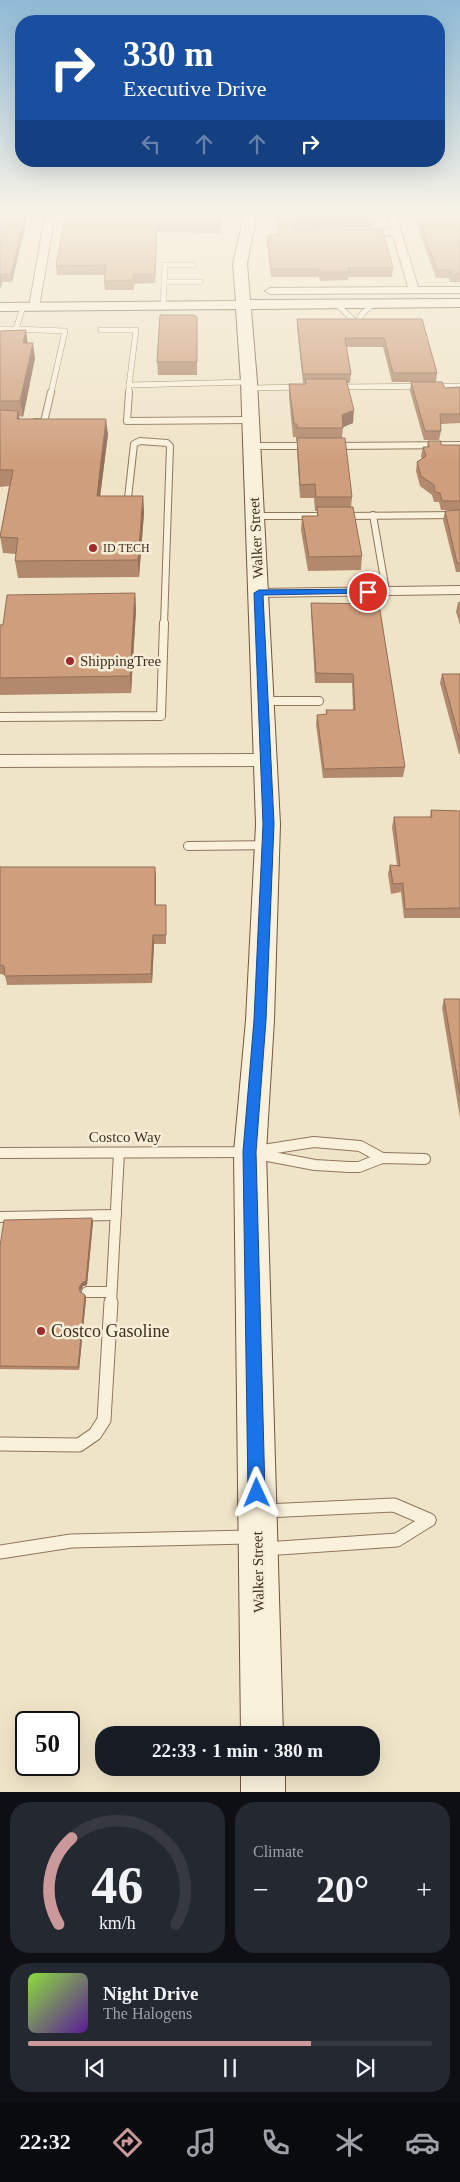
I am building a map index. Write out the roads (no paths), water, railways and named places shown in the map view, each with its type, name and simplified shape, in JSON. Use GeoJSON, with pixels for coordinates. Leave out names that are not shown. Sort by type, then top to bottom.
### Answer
{"type":"FeatureCollection","features":[{"type":"Feature","properties":{"kind":"main road","name":"Walker Street"},"geometry":{"type":"LineString","coordinates":[[243,295],[259,593],[268,824],[260,1020],[250,1152],[262,1726]]}},
{"type":"Feature","properties":{"kind":"main road"},"geometry":{"type":"LineString","coordinates":[[0,307],[373,304],[460,301]]}},
{"type":"Feature","properties":{"kind":"main road"},"geometry":{"type":"LineString","coordinates":[[263,1776],[263,1792]]}},
{"type":"Feature","properties":{"kind":"street"},"geometry":{"type":"LineString","coordinates":[[28,307],[31,295]]}},
{"type":"Feature","properties":{"kind":"street"},"geometry":{"type":"LineString","coordinates":[[433,295],[460,301]]}},
{"type":"Feature","properties":{"kind":"street"},"geometry":{"type":"LineString","coordinates":[[259,593],[460,590]]}},
{"type":"Feature","properties":{"kind":"street"},"geometry":{"type":"LineString","coordinates":[[0,761],[265,760]]}},
{"type":"Feature","properties":{"kind":"lane"},"geometry":{"type":"LineString","coordinates":[[163,295],[163,306]]}},
{"type":"Feature","properties":{"kind":"lane"},"geometry":{"type":"LineString","coordinates":[[16,329],[28,307]]}},
{"type":"Feature","properties":{"kind":"lane"},"geometry":{"type":"LineString","coordinates":[[0,329],[65,331],[44,422],[26,421]]}},
{"type":"Feature","properties":{"kind":"lane"},"geometry":{"type":"LineString","coordinates":[[101,330],[136,330],[129,385],[127,421],[250,420]]}},
{"type":"Feature","properties":{"kind":"lane"},"geometry":{"type":"LineString","coordinates":[[129,385],[308,387]]}},
{"type":"Feature","properties":{"kind":"lane"},"geometry":{"type":"LineString","coordinates":[[328,387],[460,386]]}},
{"type":"Feature","properties":{"kind":"lane"},"geometry":{"type":"LineString","coordinates":[[0,717],[162,716],[170,446],[167,443],[140,441],[134,444],[128,498]]}},
{"type":"Feature","properties":{"kind":"lane"},"geometry":{"type":"LineString","coordinates":[[331,446],[460,445]]}},
{"type":"Feature","properties":{"kind":"lane"},"geometry":{"type":"LineString","coordinates":[[251,446],[311,446]]}},
{"type":"Feature","properties":{"kind":"lane"},"geometry":{"type":"LineString","coordinates":[[373,515],[386,591]]}},
{"type":"Feature","properties":{"kind":"lane"},"geometry":{"type":"LineString","coordinates":[[255,516],[460,515]]}},
{"type":"Feature","properties":{"kind":"lane"},"geometry":{"type":"LineString","coordinates":[[263,701],[319,701]]}},
{"type":"Feature","properties":{"kind":"lane"},"geometry":{"type":"LineString","coordinates":[[188,846],[267,845]]}},
{"type":"Feature","properties":{"kind":"lane"},"geometry":{"type":"LineString","coordinates":[[250,1152],[314,1142],[360,1146],[382,1158],[425,1160]]}},
{"type":"Feature","properties":{"kind":"lane"},"geometry":{"type":"LineString","coordinates":[[0,1444],[80,1445],[95,1434],[104,1420],[119,1152]]}},
{"type":"Feature","properties":{"kind":"lane","name":"Costco Way"},"geometry":{"type":"LineString","coordinates":[[0,1153],[250,1152],[315,1165],[359,1167],[382,1158]]}},
{"type":"Feature","properties":{"kind":"lane"},"geometry":{"type":"LineString","coordinates":[[0,1217],[116,1214]]}},
{"type":"Feature","properties":{"kind":"lane"},"geometry":{"type":"LineString","coordinates":[[87,1292],[111,1292]]}},
{"type":"Feature","properties":{"kind":"lane"},"geometry":{"type":"LineString","coordinates":[[0,1552],[71,1541],[258,1533],[397,1540],[429,1520],[394,1505],[258,1533]]}},
{"type":"Feature","properties":{"kind":"place","name":"ID TECH"},"geometry":{"type":"Point","coordinates":[93,548]}},
{"type":"Feature","properties":{"kind":"place","name":"ShippingTree"},"geometry":{"type":"Point","coordinates":[70,661]}},
{"type":"Feature","properties":{"kind":"place","name":"Costco Gasoline"},"geometry":{"type":"Point","coordinates":[41,1331]}}]}
